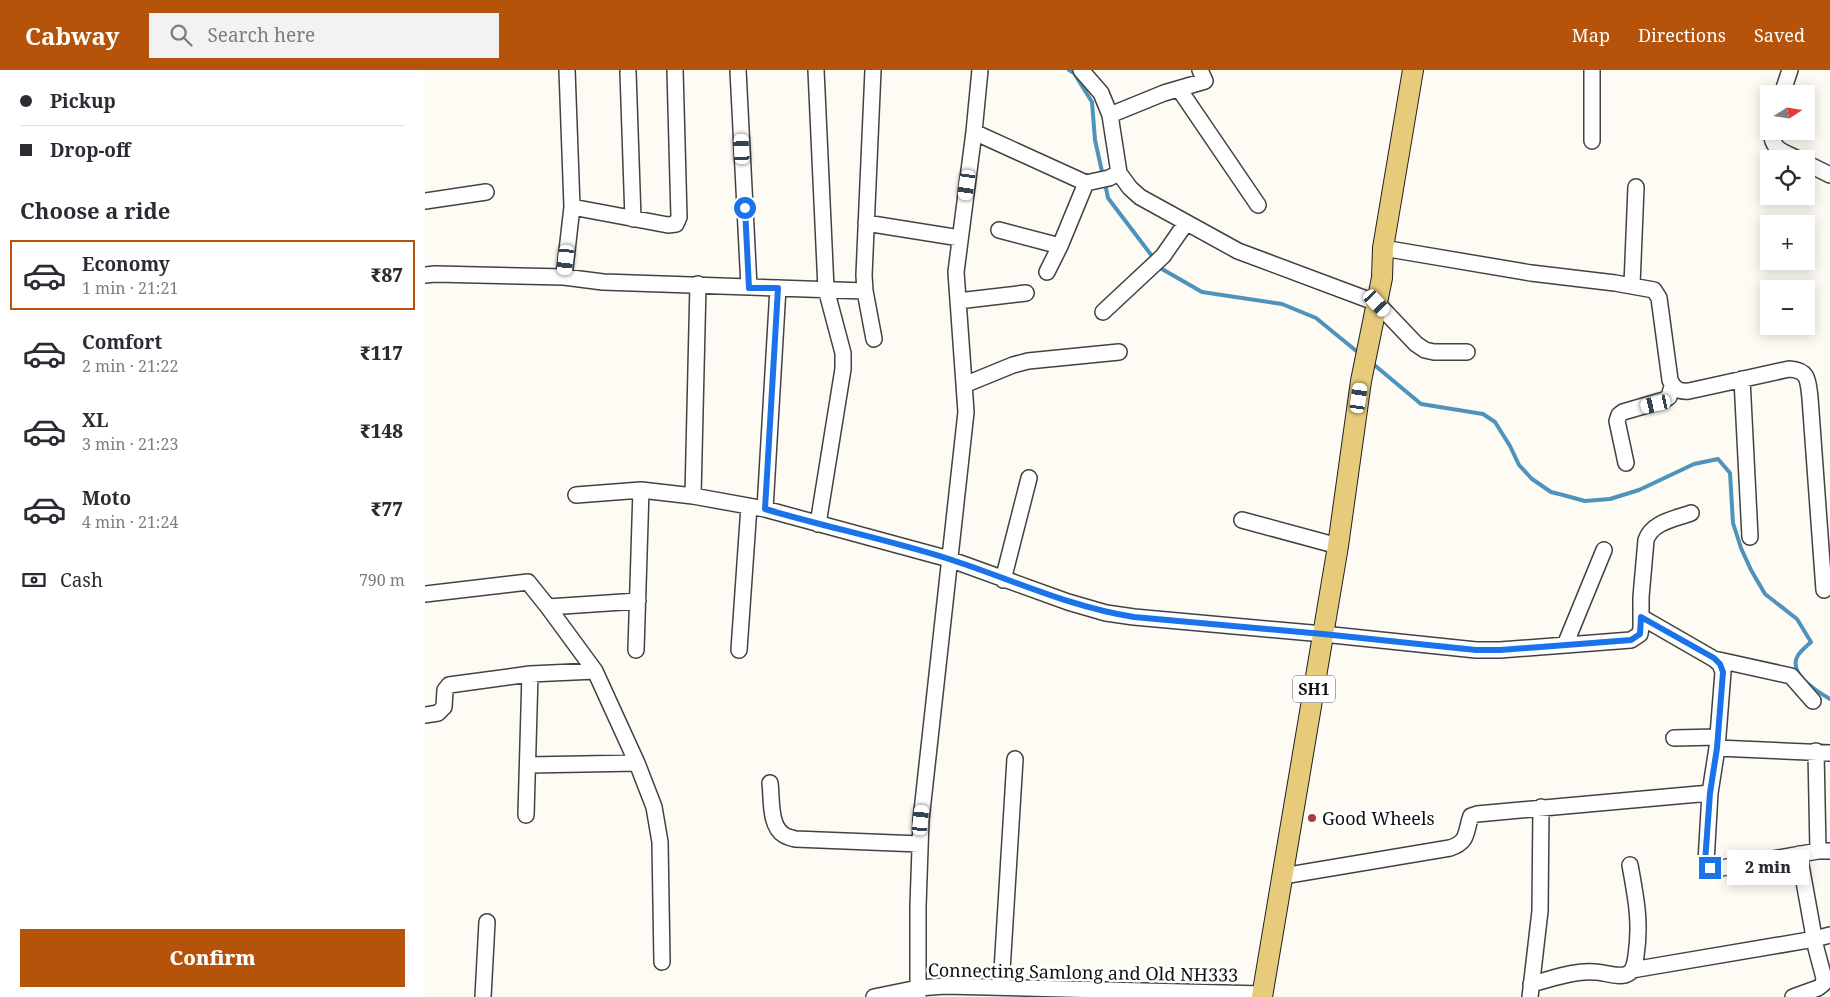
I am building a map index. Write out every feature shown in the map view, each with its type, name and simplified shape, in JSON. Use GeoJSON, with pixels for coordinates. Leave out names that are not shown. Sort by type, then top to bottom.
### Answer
{"type":"FeatureCollection","features":[{"type":"Feature","properties":{"kind":"main road"},"geometry":{"type":"LineString","coordinates":[[1389,249],[1413,70]]}},
{"type":"Feature","properties":{"kind":"main road"},"geometry":{"type":"LineString","coordinates":[[1377,303],[1426,70]]}},
{"type":"Feature","properties":{"kind":"main road","name":"SH1"},"geometry":{"type":"LineString","coordinates":[[1262,996],[1338,546],[1361,381],[1377,303]]}},
{"type":"Feature","properties":{"kind":"street"},"geometry":{"type":"LineString","coordinates":[[564,278],[572,207],[567,70]]}},
{"type":"Feature","properties":{"kind":"street"},"geometry":{"type":"LineString","coordinates":[[572,207],[668,226],[676,224],[679,217],[675,70]]}},
{"type":"Feature","properties":{"kind":"street"},"geometry":{"type":"LineString","coordinates":[[737,70],[749,288]]}},
{"type":"Feature","properties":{"kind":"street"},"geometry":{"type":"LineString","coordinates":[[816,70],[826,289],[843,353],[843,369],[818,524]]}},
{"type":"Feature","properties":{"kind":"street"},"geometry":{"type":"LineString","coordinates":[[873,70],[864,275],[865,291],[874,338]]}},
{"type":"Feature","properties":{"kind":"street"},"geometry":{"type":"LineString","coordinates":[[918,992],[921,820],[966,412],[956,272],[980,70]]}},
{"type":"Feature","properties":{"kind":"street"},"geometry":{"type":"LineString","coordinates":[[1081,70],[1101,93],[1110,115],[1114,175],[1140,197],[1238,251],[1377,303],[1416,344],[1425,350],[1434,352],[1467,352]]}},
{"type":"Feature","properties":{"kind":"street"},"geometry":{"type":"LineString","coordinates":[[1110,115],[1205,81],[1199,70]]}},
{"type":"Feature","properties":{"kind":"street"},"geometry":{"type":"LineString","coordinates":[[1592,70],[1592,141]]}},
{"type":"Feature","properties":{"kind":"street"},"geometry":{"type":"LineString","coordinates":[[1785,85],[1790,70]]}},
{"type":"Feature","properties":{"kind":"street"},"geometry":{"type":"LineString","coordinates":[[628,72],[633,219]]}},
{"type":"Feature","properties":{"kind":"street"},"geometry":{"type":"LineString","coordinates":[[1179,89],[1258,205]]}},
{"type":"Feature","properties":{"kind":"street"},"geometry":{"type":"LineString","coordinates":[[974,132],[1090,183],[1114,175]]}},
{"type":"Feature","properties":{"kind":"street"},"geometry":{"type":"LineString","coordinates":[[1771,140],[1775,148],[1779,150]]}},
{"type":"Feature","properties":{"kind":"street"},"geometry":{"type":"LineString","coordinates":[[1815,168],[1830,175]]}},
{"type":"Feature","properties":{"kind":"street"},"geometry":{"type":"LineString","coordinates":[[1047,272],[1090,183]]}},
{"type":"Feature","properties":{"kind":"street"},"geometry":{"type":"LineString","coordinates":[[1632,285],[1636,187]]}},
{"type":"Feature","properties":{"kind":"street"},"geometry":{"type":"LineString","coordinates":[[425,201],[486,192]]}},
{"type":"Feature","properties":{"kind":"street"},"geometry":{"type":"LineString","coordinates":[[866,223],[960,238]]}},
{"type":"Feature","properties":{"kind":"street"},"geometry":{"type":"LineString","coordinates":[[1103,312],[1157,260],[1186,223]]}},
{"type":"Feature","properties":{"kind":"street"},"geometry":{"type":"LineString","coordinates":[[999,230],[1060,246]]}},
{"type":"Feature","properties":{"kind":"street"},"geometry":{"type":"LineString","coordinates":[[1389,249],[1531,273],[1632,285],[1654,290],[1659,298],[1668,373],[1673,386],[1680,392],[1689,392],[1789,369],[1798,369],[1805,374],[1808,381],[1825,549],[1824,590]]}},
{"type":"Feature","properties":{"kind":"street"},"geometry":{"type":"LineString","coordinates":[[425,276],[435,274],[564,278],[603,282],[865,291]]}},
{"type":"Feature","properties":{"kind":"street"},"geometry":{"type":"LineString","coordinates":[[693,496],[698,284]]}},
{"type":"Feature","properties":{"kind":"street"},"geometry":{"type":"LineString","coordinates":[[765,509],[778,288]]}},
{"type":"Feature","properties":{"kind":"street"},"geometry":{"type":"LineString","coordinates":[[957,302],[1026,293]]}},
{"type":"Feature","properties":{"kind":"street"},"geometry":{"type":"LineString","coordinates":[[964,385],[1013,365],[1028,361],[1119,352]]}},
{"type":"Feature","properties":{"kind":"street"},"geometry":{"type":"LineString","coordinates":[[1742,379],[1749,537]]}},
{"type":"Feature","properties":{"kind":"street"},"geometry":{"type":"LineString","coordinates":[[1626,463],[1617,421],[1619,415],[1623,412],[1665,400],[1669,397],[1673,386]]}},
{"type":"Feature","properties":{"kind":"street"},"geometry":{"type":"LineString","coordinates":[[1003,580],[1029,478]]}},
{"type":"Feature","properties":{"kind":"street"},"geometry":{"type":"LineString","coordinates":[[636,650],[641,490]]}},
{"type":"Feature","properties":{"kind":"street"},"geometry":{"type":"LineString","coordinates":[[576,495],[641,490],[693,496],[765,509],[949,559],[1003,580],[1106,613],[1476,650],[1500,650],[1631,640],[1640,634],[1641,597],[1648,533],[1656,526],[1691,513]]}},
{"type":"Feature","properties":{"kind":"street"},"geometry":{"type":"LineString","coordinates":[[739,650],[749,506]]}},
{"type":"Feature","properties":{"kind":"street"},"geometry":{"type":"LineString","coordinates":[[1241,520],[1338,546]]}},
{"type":"Feature","properties":{"kind":"street"},"geometry":{"type":"LineString","coordinates":[[1565,644],[1604,550]]}},
{"type":"Feature","properties":{"kind":"street"},"geometry":{"type":"LineString","coordinates":[[425,594],[528,582],[595,671],[637,763],[653,806],[661,842],[662,962]]}},
{"type":"Feature","properties":{"kind":"street"},"geometry":{"type":"LineString","coordinates":[[548,607],[638,601]]}},
{"type":"Feature","properties":{"kind":"street"},"geometry":{"type":"LineString","coordinates":[[1641,617],[1714,658],[1720,664],[1723,672],[1718,743],[1710,793],[1705,862],[1710,868],[1716,869],[1824,851],[1823,752],[1718,743],[1674,738]]}},
{"type":"Feature","properties":{"kind":"street"},"geometry":{"type":"LineString","coordinates":[[1714,658],[1791,676],[1813,701]]}},
{"type":"Feature","properties":{"kind":"street"},"geometry":{"type":"LineString","coordinates":[[425,715],[438,713],[444,707],[445,690],[449,685],[530,674],[595,671]]}},
{"type":"Feature","properties":{"kind":"street"},"geometry":{"type":"LineString","coordinates":[[526,815],[530,674]]}},
{"type":"Feature","properties":{"kind":"street"},"geometry":{"type":"LineString","coordinates":[[1001,987],[1015,759]]}},
{"type":"Feature","properties":{"kind":"street"},"geometry":{"type":"LineString","coordinates":[[528,765],[637,763]]}},
{"type":"Feature","properties":{"kind":"street"},"geometry":{"type":"LineString","coordinates":[[770,784],[774,823],[784,835],[795,839],[920,844]]}},
{"type":"Feature","properties":{"kind":"street"},"geometry":{"type":"LineString","coordinates":[[1283,876],[1450,848],[1458,845],[1465,838],[1471,816],[1477,814],[1710,793]]}},
{"type":"Feature","properties":{"kind":"street"},"geometry":{"type":"LineString","coordinates":[[1541,807],[1540,911],[1531,990],[1582,972],[1623,975],[1628,974],[1632,970],[1635,964],[1639,926],[1631,865]]}},
{"type":"Feature","properties":{"kind":"street"},"geometry":{"type":"LineString","coordinates":[[1799,854],[1824,978],[1823,984],[1818,988],[1799,996]]}},
{"type":"Feature","properties":{"kind":"street"},"geometry":{"type":"LineString","coordinates":[[483,997],[487,922]]}},
{"type":"Feature","properties":{"kind":"street"},"geometry":{"type":"LineString","coordinates":[[1632,970],[1815,940],[1830,935]]}},
{"type":"Feature","properties":{"kind":"street","name":"Connecting Samlong and Old NH333"},"geometry":{"type":"LineString","coordinates":[[874,997],[918,992],[945,986],[1262,996]]}},
{"type":"Feature","properties":{"kind":"waterway"},"geometry":{"type":"LineString","coordinates":[[1069,70],[1074,73],[1092,102],[1095,140],[1103,176]]}},
{"type":"Feature","properties":{"kind":"waterway"},"geometry":{"type":"LineString","coordinates":[[1105,183],[1108,198],[1155,260]]}},
{"type":"Feature","properties":{"kind":"waterway"},"geometry":{"type":"LineString","coordinates":[[1159,266],[1202,292],[1282,304],[1316,318],[1360,354]]}},
{"type":"Feature","properties":{"kind":"waterway"},"geometry":{"type":"LineString","coordinates":[[1372,363],[1421,404],[1483,414],[1495,422],[1519,465],[1532,479],[1551,492],[1585,501],[1610,499],[1639,490],[1694,464],[1718,459],[1730,473],[1733,523],[1751,570],[1765,594],[1797,619],[1811,642],[1797,657],[1796,666],[1798,672],[1807,683],[1830,699]]}},
{"type":"Feature","properties":{"kind":"place","name":"Good Wheels"},"geometry":{"type":"Point","coordinates":[1312,818]}},
{"type":"Feature","properties":{"kind":"route"},"geometry":{"type":"LineString","coordinates":[[745,208],[749,288],[778,288],[765,509],[949,559],[1068,602],[1106,613],[1134,617],[1490,651],[1631,640],[1640,634],[1641,617],[1714,658],[1720,664],[1723,672],[1717,748],[1710,793],[1705,862],[1710,868]]}}]}
